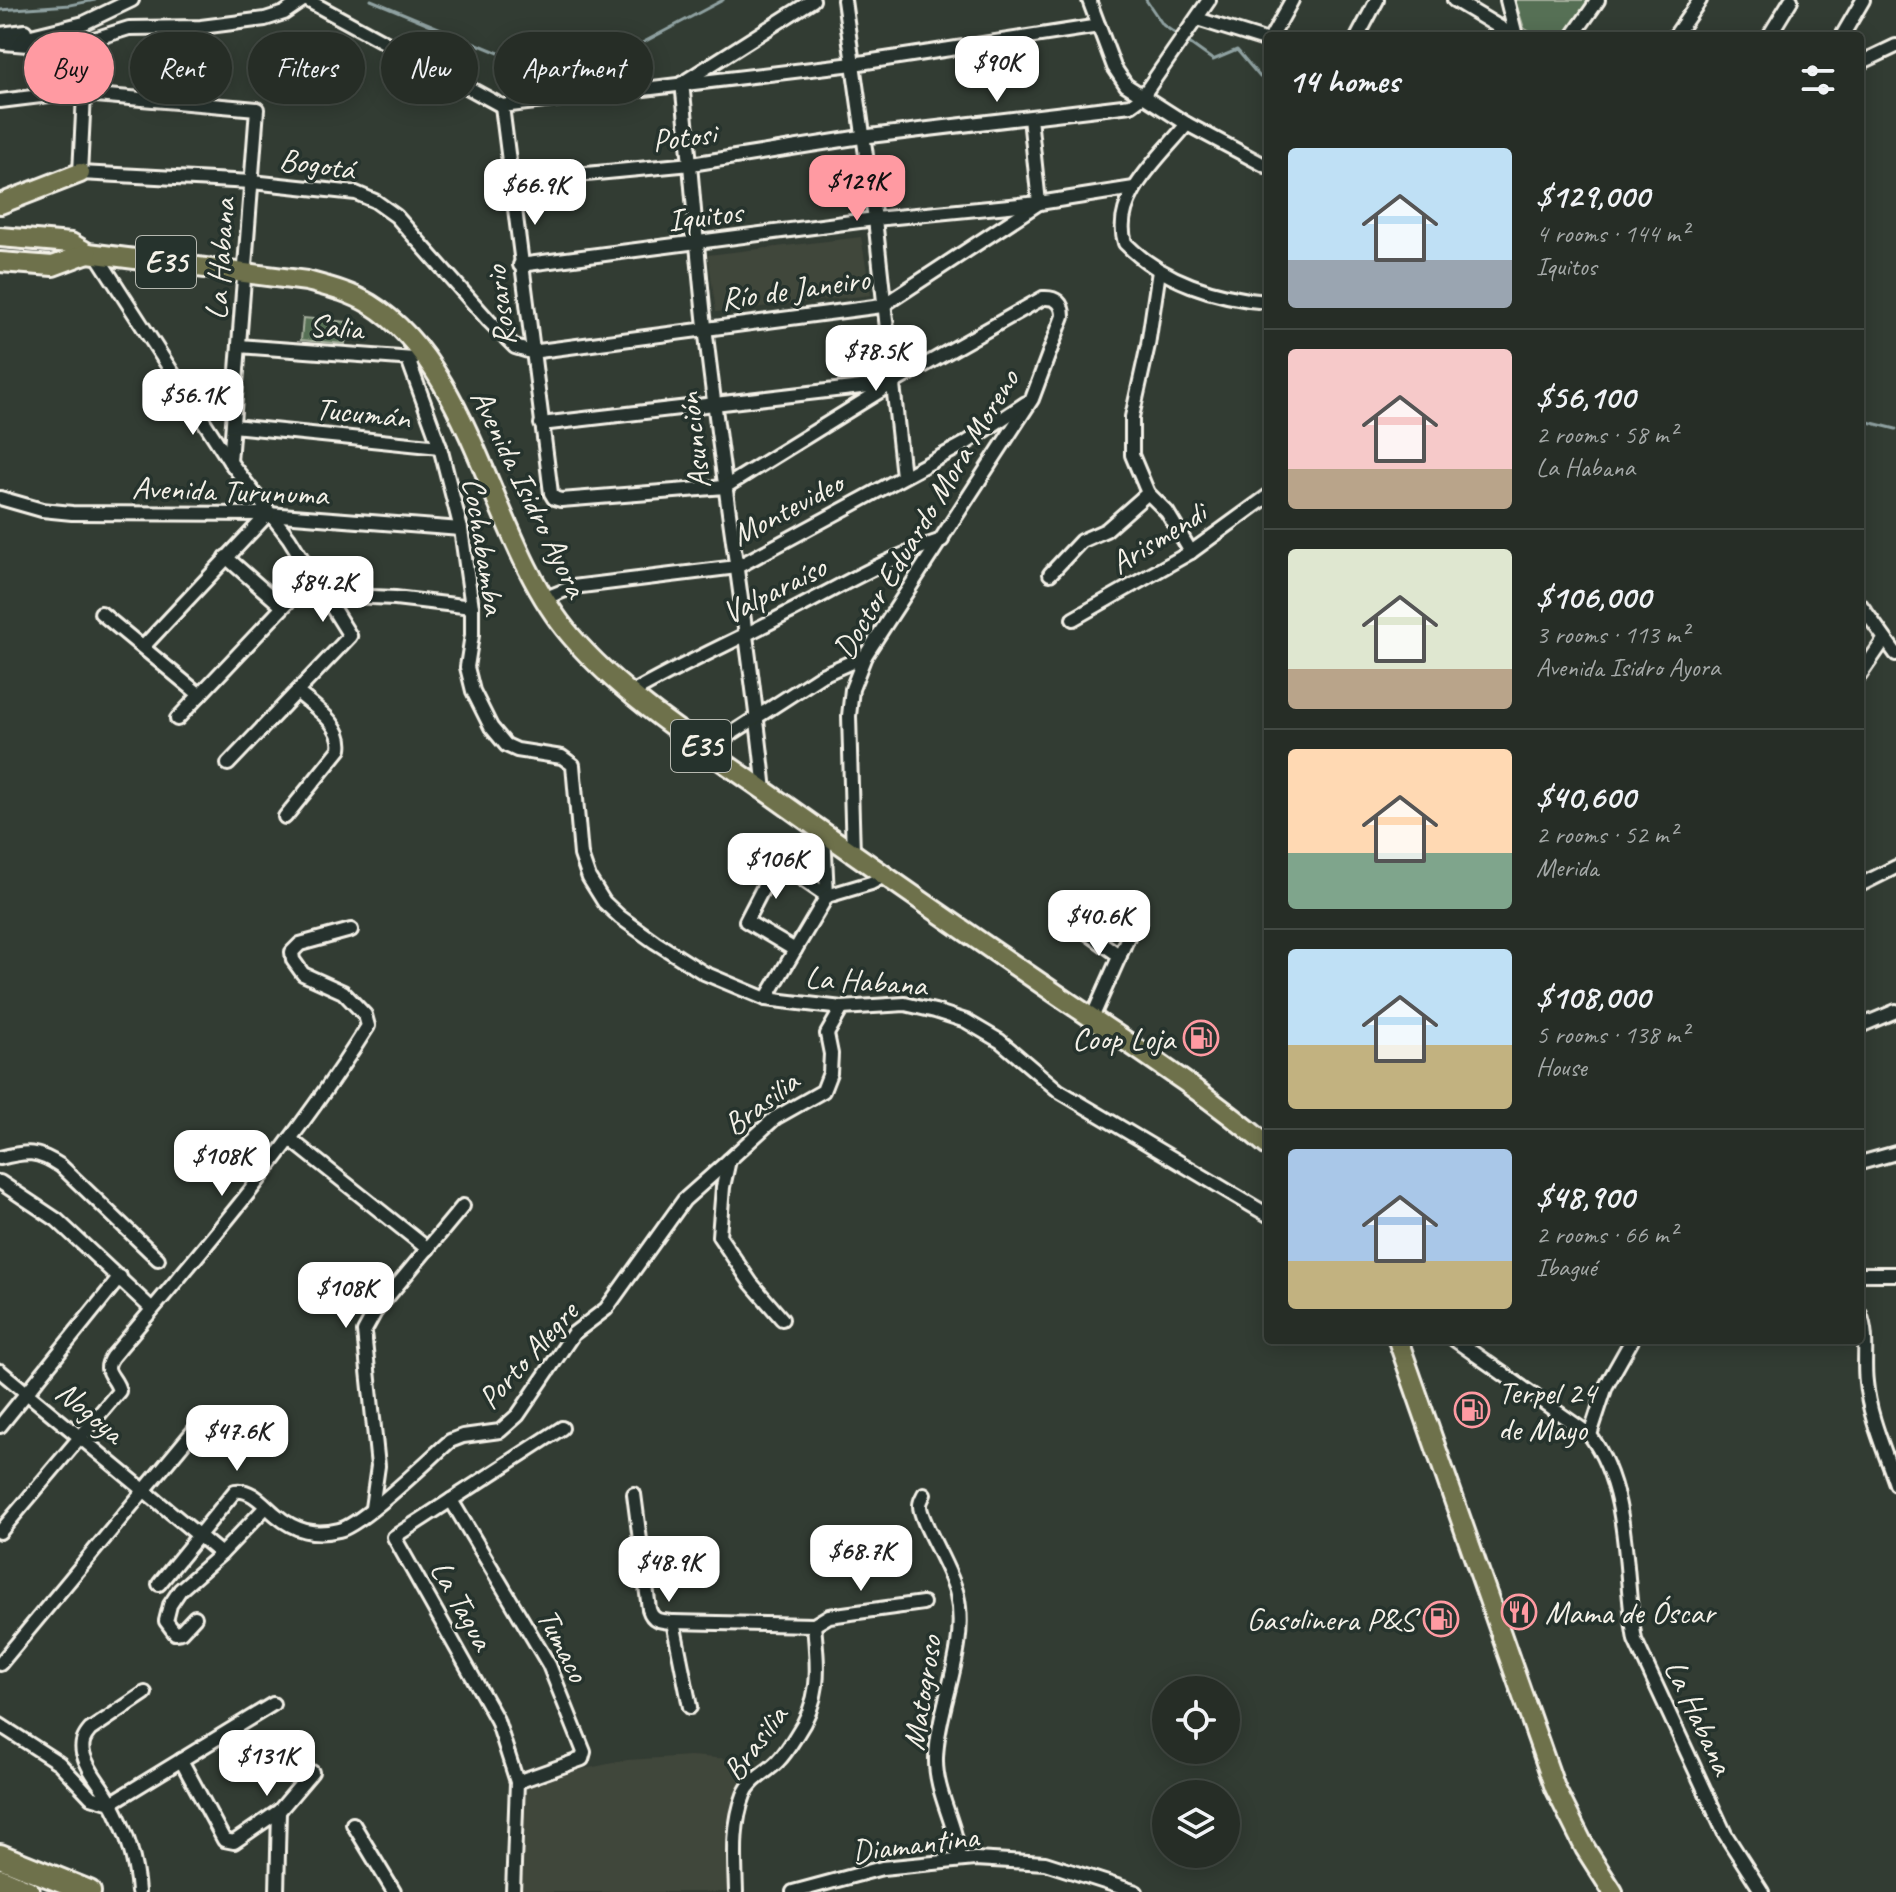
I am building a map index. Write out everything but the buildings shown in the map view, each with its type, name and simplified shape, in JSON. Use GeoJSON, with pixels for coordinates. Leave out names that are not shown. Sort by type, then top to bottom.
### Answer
{"type":"FeatureCollection","features":[{"type":"Feature","properties":{"kind":"highway"},"geometry":{"type":"LineString","coordinates":[[0,1856],[89,1892]]}},
{"type":"Feature","properties":{"kind":"highway"},"geometry":{"type":"LineString","coordinates":[[0,1880],[28,1892]]}},
{"type":"Feature","properties":{"kind":"main road"},"geometry":{"type":"LineString","coordinates":[[0,204],[80,173]]}},
{"type":"Feature","properties":{"kind":"main road","name":"Avenida Isidro Ayora"},"geometry":{"type":"LineString","coordinates":[[0,237],[71,243],[89,254],[307,281],[350,294],[370,304],[400,328],[429,361],[459,418],[543,599],[590,657],[706,750],[1210,1100],[1264,1143]]}},
{"type":"Feature","properties":{"kind":"main road"},"geometry":{"type":"LineString","coordinates":[[0,248],[89,254]]}},
{"type":"Feature","properties":{"kind":"main road","name":"Avenida Isidro Ayora"},"geometry":{"type":"LineString","coordinates":[[0,262],[53,266],[89,254]]}},
{"type":"Feature","properties":{"kind":"main road"},"geometry":{"type":"LineString","coordinates":[[1399,1344],[1555,1788],[1585,1848],[1613,1892]]}},
{"type":"Feature","properties":{"kind":"street"},"geometry":{"type":"LineString","coordinates":[[1,40],[95,20],[132,0]]}},
{"type":"Feature","properties":{"kind":"street"},"geometry":{"type":"LineString","coordinates":[[1,40],[65,48],[129,28],[201,27],[265,19],[284,13],[305,0],[502,106],[853,64],[1099,26]]}},
{"type":"Feature","properties":{"kind":"street"},"geometry":{"type":"LineString","coordinates":[[682,83],[813,0]]}},
{"type":"Feature","properties":{"kind":"street"},"geometry":{"type":"LineString","coordinates":[[844,0],[875,219],[882,306],[903,476]]}},
{"type":"Feature","properties":{"kind":"street"},"geometry":{"type":"LineString","coordinates":[[1089,0],[1114,67],[1126,85],[1187,124],[1264,165]]}},
{"type":"Feature","properties":{"kind":"street"},"geometry":{"type":"LineString","coordinates":[[1142,97],[1209,0]]}},
{"type":"Feature","properties":{"kind":"street"},"geometry":{"type":"LineString","coordinates":[[1274,32],[1292,0]]}},
{"type":"Feature","properties":{"kind":"street"},"geometry":{"type":"LineString","coordinates":[[1360,32],[1377,0]]}},
{"type":"Feature","properties":{"kind":"street"},"geometry":{"type":"LineString","coordinates":[[1454,0],[1508,32]]}},
{"type":"Feature","properties":{"kind":"street"},"geometry":{"type":"LineString","coordinates":[[1507,0],[1514,32]]}},
{"type":"Feature","properties":{"kind":"street"},"geometry":{"type":"LineString","coordinates":[[1576,32],[1598,0]]}},
{"type":"Feature","properties":{"kind":"street"},"geometry":{"type":"LineString","coordinates":[[1678,32],[1700,0]]}},
{"type":"Feature","properties":{"kind":"street"},"geometry":{"type":"LineString","coordinates":[[1771,32],[1791,0]]}},
{"type":"Feature","properties":{"kind":"street"},"geometry":{"type":"LineString","coordinates":[[1844,32],[1861,1]]}},
{"type":"Feature","properties":{"kind":"street"},"geometry":{"type":"LineString","coordinates":[[1197,19],[1264,40]]}},
{"type":"Feature","properties":{"kind":"street"},"geometry":{"type":"LineString","coordinates":[[1864,61],[1896,46]]}},
{"type":"Feature","properties":{"kind":"street","name":"Asunción"},"geometry":{"type":"LineString","coordinates":[[682,83],[705,328],[765,791]]}},
{"type":"Feature","properties":{"kind":"street","name":"La Habana"},"geometry":{"type":"LineString","coordinates":[[114,97],[257,109],[230,462]]}},
{"type":"Feature","properties":{"kind":"street","name":"Potosi"},"geometry":{"type":"LineString","coordinates":[[513,181],[691,164],[861,137],[1115,108],[1131,105],[1142,97]]}},
{"type":"Feature","properties":{"kind":"street"},"geometry":{"type":"LineString","coordinates":[[0,101],[24,98]]}},
{"type":"Feature","properties":{"kind":"street"},"geometry":{"type":"LineString","coordinates":[[80,173],[83,104]]}},
{"type":"Feature","properties":{"kind":"street","name":"Rosario"},"geometry":{"type":"LineString","coordinates":[[502,106],[551,493],[561,500],[725,487]]}},
{"type":"Feature","properties":{"kind":"street"},"geometry":{"type":"LineString","coordinates":[[1030,118],[1039,203]]}},
{"type":"Feature","properties":{"kind":"street"},"geometry":{"type":"LineString","coordinates":[[1187,124],[1134,188],[1124,213],[1123,236],[1133,250],[1159,271],[1194,287],[1264,301]]}},
{"type":"Feature","properties":{"kind":"street","name":"Bogotá"},"geometry":{"type":"LineString","coordinates":[[80,173],[252,182],[356,193],[375,201],[396,216],[489,321],[515,347],[531,352]]}},
{"type":"Feature","properties":{"kind":"street","name":"Iquitos"},"geometry":{"type":"LineString","coordinates":[[520,265],[875,219],[1039,203],[1134,188]]}},
{"type":"Feature","properties":{"kind":"street","name":"Río de Janeiro"},"geometry":{"type":"LineString","coordinates":[[531,352],[882,306],[1039,203]]}},
{"type":"Feature","properties":{"kind":"street"},"geometry":{"type":"LineString","coordinates":[[89,254],[230,462],[289,538],[350,636],[228,764]]}},
{"type":"Feature","properties":{"kind":"street"},"geometry":{"type":"LineString","coordinates":[[1159,271],[1148,345],[1132,417],[1132,455],[1148,493],[1167,512],[1191,552]]}},
{"type":"Feature","properties":{"kind":"street","name":"Doctor Eduardo Mora Moreno"},"geometry":{"type":"LineString","coordinates":[[853,854],[849,716],[852,689],[865,656],[1032,399],[1063,309],[1058,301],[1043,298],[893,383]]}},
{"type":"Feature","properties":{"kind":"street","name":"Salia"},"geometry":{"type":"LineString","coordinates":[[239,346],[429,361]]}},
{"type":"Feature","properties":{"kind":"street","name":"Cochabamba"},"geometry":{"type":"LineString","coordinates":[[408,359],[440,447],[461,529],[472,607],[468,679],[491,727],[506,745],[517,750],[562,757],[573,765],[581,855],[589,878],[604,902],[655,942]]}},
{"type":"Feature","properties":{"kind":"street"},"geometry":{"type":"LineString","coordinates":[[541,424],[893,383]]}},
{"type":"Feature","properties":{"kind":"street"},"geometry":{"type":"LineString","coordinates":[[725,487],[893,383]]}},
{"type":"Feature","properties":{"kind":"street","name":"Montevideo"},"geometry":{"type":"LineString","coordinates":[[543,599],[573,587],[737,567],[966,443],[1032,399]]}},
{"type":"Feature","properties":{"kind":"street","name":"Tucumán"},"geometry":{"type":"LineString","coordinates":[[233,426],[440,447]]}},
{"type":"Feature","properties":{"kind":"street"},"geometry":{"type":"LineString","coordinates":[[1050,574],[1081,541],[1106,530],[1148,493]]}},
{"type":"Feature","properties":{"kind":"street","name":"Avenida Turunuma"},"geometry":{"type":"LineString","coordinates":[[0,498],[42,510],[72,513],[268,514],[461,529]]}},
{"type":"Feature","properties":{"kind":"street","name":"Arismendi"},"geometry":{"type":"LineString","coordinates":[[1073,619],[1191,552],[1264,499]]}},
{"type":"Feature","properties":{"kind":"street"},"geometry":{"type":"LineString","coordinates":[[143,647],[268,514]]}},
{"type":"Feature","properties":{"kind":"street","name":"Valparaíso"},"geometry":{"type":"LineString","coordinates":[[632,693],[687,661],[747,634],[912,549],[942,540]]}},
{"type":"Feature","properties":{"kind":"street"},"geometry":{"type":"LineString","coordinates":[[226,557],[283,607]]}},
{"type":"Feature","properties":{"kind":"street"},"geometry":{"type":"LineString","coordinates":[[177,719],[302,587]]}},
{"type":"Feature","properties":{"kind":"street"},"geometry":{"type":"LineString","coordinates":[[327,595],[395,598],[472,607]]}},
{"type":"Feature","properties":{"kind":"street"},"geometry":{"type":"LineString","coordinates":[[1864,610],[1896,654]]}},
{"type":"Feature","properties":{"kind":"street"},"geometry":{"type":"LineString","coordinates":[[101,613],[200,695]]}},
{"type":"Feature","properties":{"kind":"street"},"geometry":{"type":"LineString","coordinates":[[1864,669],[1884,640]]}},
{"type":"Feature","properties":{"kind":"street"},"geometry":{"type":"LineString","coordinates":[[706,750],[822,675],[865,656]]}},
{"type":"Feature","properties":{"kind":"street"},"geometry":{"type":"LineString","coordinates":[[285,817],[340,749],[341,740],[335,727],[297,692]]}},
{"type":"Feature","properties":{"kind":"street"},"geometry":{"type":"LineString","coordinates":[[766,999],[827,896],[824,833]]}},
{"type":"Feature","properties":{"kind":"street"},"geometry":{"type":"LineString","coordinates":[[795,950],[746,921],[775,865],[779,863],[827,896]]}},
{"type":"Feature","properties":{"kind":"street"},"geometry":{"type":"LineString","coordinates":[[1864,883],[1896,867]]}},
{"type":"Feature","properties":{"kind":"street"},"geometry":{"type":"LineString","coordinates":[[827,896],[884,876]]}},
{"type":"Feature","properties":{"kind":"street"},"geometry":{"type":"LineString","coordinates":[[1092,1018],[1139,912]]}},
{"type":"Feature","properties":{"kind":"street"},"geometry":{"type":"LineString","coordinates":[[1069,920],[1120,956]]}},
{"type":"Feature","properties":{"kind":"street"},"geometry":{"type":"LineString","coordinates":[[0,1532],[119,1391],[117,1382],[107,1372],[107,1365],[290,1139],[334,1079],[369,1023],[365,1015],[339,990],[303,974],[293,960],[292,952],[300,944],[351,930]]}},
{"type":"Feature","properties":{"kind":"street","name":"La Habana"},"geometry":{"type":"LineString","coordinates":[[655,942],[704,973],[766,999],[842,1008],[905,1004],[966,1021],[1000,1041],[1059,1091],[1264,1213]]}},
{"type":"Feature","properties":{"kind":"street","name":"Brasilia"},"geometry":{"type":"LineString","coordinates":[[782,1319],[751,1283],[719,1236],[723,1187],[729,1160],[775,1118],[823,1091],[830,1073],[831,1054],[827,1034],[842,1008]]}},
{"type":"Feature","properties":{"kind":"street"},"geometry":{"type":"LineString","coordinates":[[1864,1024],[1896,1011]]}},
{"type":"Feature","properties":{"kind":"street"},"geometry":{"type":"LineString","coordinates":[[290,1139],[428,1249]]}},
{"type":"Feature","properties":{"kind":"street"},"geometry":{"type":"LineString","coordinates":[[0,1158],[25,1152],[44,1155],[61,1166],[158,1259]]}},
{"type":"Feature","properties":{"kind":"street"},"geometry":{"type":"LineString","coordinates":[[1864,1162],[1896,1153]]}},
{"type":"Feature","properties":{"kind":"street","name":"Porto Alegre"},"geometry":{"type":"LineString","coordinates":[[200,1536],[235,1491],[242,1490],[298,1531],[339,1530],[353,1524],[450,1441],[500,1431],[518,1415],[573,1334],[606,1309],[684,1200],[729,1160]]}},
{"type":"Feature","properties":{"kind":"street"},"geometry":{"type":"LineString","coordinates":[[0,1182],[57,1220],[152,1309]]}},
{"type":"Feature","properties":{"kind":"street"},"geometry":{"type":"LineString","coordinates":[[370,1510],[378,1466],[364,1332],[367,1322],[463,1206]]}},
{"type":"Feature","properties":{"kind":"street"},"geometry":{"type":"LineString","coordinates":[[1864,1274],[1896,1274]]}},
{"type":"Feature","properties":{"kind":"street"},"geometry":{"type":"LineString","coordinates":[[0,1426],[120,1277]]}},
{"type":"Feature","properties":{"kind":"street"},"geometry":{"type":"LineString","coordinates":[[1864,1333],[1869,1397],[1896,1484]]}},
{"type":"Feature","properties":{"kind":"street","name":"La Habana"},"geometry":{"type":"LineString","coordinates":[[1461,1344],[1590,1435],[1601,1450],[1613,1479],[1635,1640],[1725,1834],[1762,1892]]}},
{"type":"Feature","properties":{"kind":"street"},"geometry":{"type":"LineString","coordinates":[[1473,1353],[1479,1344]]}},
{"type":"Feature","properties":{"kind":"street"},"geometry":{"type":"LineString","coordinates":[[1590,1435],[1606,1386],[1630,1344]]}},
{"type":"Feature","properties":{"kind":"street","name":"Nogoya"},"geometry":{"type":"LineString","coordinates":[[0,1371],[221,1554]]}},
{"type":"Feature","properties":{"kind":"street"},"geometry":{"type":"LineString","coordinates":[[0,1664],[196,1428]]}},
{"type":"Feature","properties":{"kind":"street","name":"La Tagua"},"geometry":{"type":"LineString","coordinates":[[513,1892],[517,1782],[497,1720],[394,1537],[562,1428]]}},
{"type":"Feature","properties":{"kind":"street"},"geometry":{"type":"LineString","coordinates":[[634,1494],[649,1609],[657,1621],[814,1625],[829,1616],[923,1603]]}},
{"type":"Feature","properties":{"kind":"street","name":"Matogroso"},"geometry":{"type":"LineString","coordinates":[[924,1494],[920,1505],[924,1521],[953,1579],[960,1616],[951,1679],[941,1714],[936,1762],[940,1787],[956,1833],[959,1859]]}},
{"type":"Feature","properties":{"kind":"street","name":"Tumaco"},"geometry":{"type":"LineString","coordinates":[[451,1500],[549,1665],[584,1752],[582,1759],[517,1782]]}},
{"type":"Feature","properties":{"kind":"street"},"geometry":{"type":"LineString","coordinates":[[195,1617],[181,1632],[175,1633],[166,1621],[170,1605],[180,1590],[221,1554],[266,1507]]}},
{"type":"Feature","properties":{"kind":"street"},"geometry":{"type":"LineString","coordinates":[[159,1584],[200,1536]]}},
{"type":"Feature","properties":{"kind":"street"},"geometry":{"type":"LineString","coordinates":[[673,1622],[690,1707]]}},
{"type":"Feature","properties":{"kind":"street","name":"Brasilia"},"geometry":{"type":"LineString","coordinates":[[736,1892],[734,1831],[745,1793],[759,1775],[778,1761],[809,1715],[816,1697],[818,1667],[814,1625]]}},
{"type":"Feature","properties":{"kind":"street"},"geometry":{"type":"LineString","coordinates":[[138,1892],[136,1863],[111,1803],[91,1773],[84,1755],[83,1740],[90,1730],[145,1693]]}},
{"type":"Feature","properties":{"kind":"street"},"geometry":{"type":"LineString","coordinates":[[0,1725],[59,1763],[91,1797],[111,1803],[273,1704]]}},
{"type":"Feature","properties":{"kind":"street"},"geometry":{"type":"LineString","coordinates":[[181,1760],[224,1840],[228,1842],[234,1842],[279,1811],[312,1772]]}},
{"type":"Feature","properties":{"kind":"street"},"geometry":{"type":"LineString","coordinates":[[277,1892],[279,1811]]}},
{"type":"Feature","properties":{"kind":"street"},"geometry":{"type":"LineString","coordinates":[[353,1824],[394,1892]]}},
{"type":"Feature","properties":{"kind":"street","name":"Diamantina"},"geometry":{"type":"LineString","coordinates":[[793,1892],[882,1868],[959,1859],[1045,1863],[1136,1892]]}},
{"type":"Feature","properties":{"kind":"shaded area"},"geometry":{"type":"Polygon","coordinates":[[[861,237],[871,295],[716,312],[708,255],[861,237]]]}},
{"type":"Feature","properties":{"kind":"shaded area"},"geometry":{"type":"Polygon","coordinates":[[[690,1756],[756,1761],[756,1771],[742,1791],[732,1892],[518,1892],[518,1783],[627,1760],[690,1756]]]}},
{"type":"Feature","properties":{"kind":"green space"},"geometry":{"type":"Polygon","coordinates":[[[1515,0],[1590,0],[1569,32],[1530,32],[1524,28],[1515,0]]]}},
{"type":"Feature","properties":{"kind":"green space"},"geometry":{"type":"Polygon","coordinates":[[[303,318],[347,322],[345,344],[301,340],[303,318]]]}},
{"type":"Feature","properties":{"kind":"waterway"},"geometry":{"type":"LineString","coordinates":[[0,10],[95,0]]}},
{"type":"Feature","properties":{"kind":"waterway"},"geometry":{"type":"LineString","coordinates":[[371,0],[518,61],[627,51],[723,0]]}},
{"type":"Feature","properties":{"kind":"waterway"},"geometry":{"type":"LineString","coordinates":[[1146,0],[1163,25],[1179,36]]}},
{"type":"Feature","properties":{"kind":"waterway"},"geometry":{"type":"LineString","coordinates":[[1185,40],[1213,60],[1237,50],[1264,78]]}},
{"type":"Feature","properties":{"kind":"waterway"},"geometry":{"type":"LineString","coordinates":[[1864,421],[1896,429]]}},
{"type":"Feature","properties":{"kind":"place","name":"Coop Loja"},"geometry":{"type":"Point","coordinates":[1201,1038]}},
{"type":"Feature","properties":{"kind":"place","name":"Terpel 24 de Mayo"},"geometry":{"type":"Point","coordinates":[1472,1410]}},
{"type":"Feature","properties":{"kind":"place","name":"Mama de Óscar"},"geometry":{"type":"Point","coordinates":[1519,1612]}},
{"type":"Feature","properties":{"kind":"place","name":"Gasolinera P&S"},"geometry":{"type":"Point","coordinates":[1441,1619]}}]}
